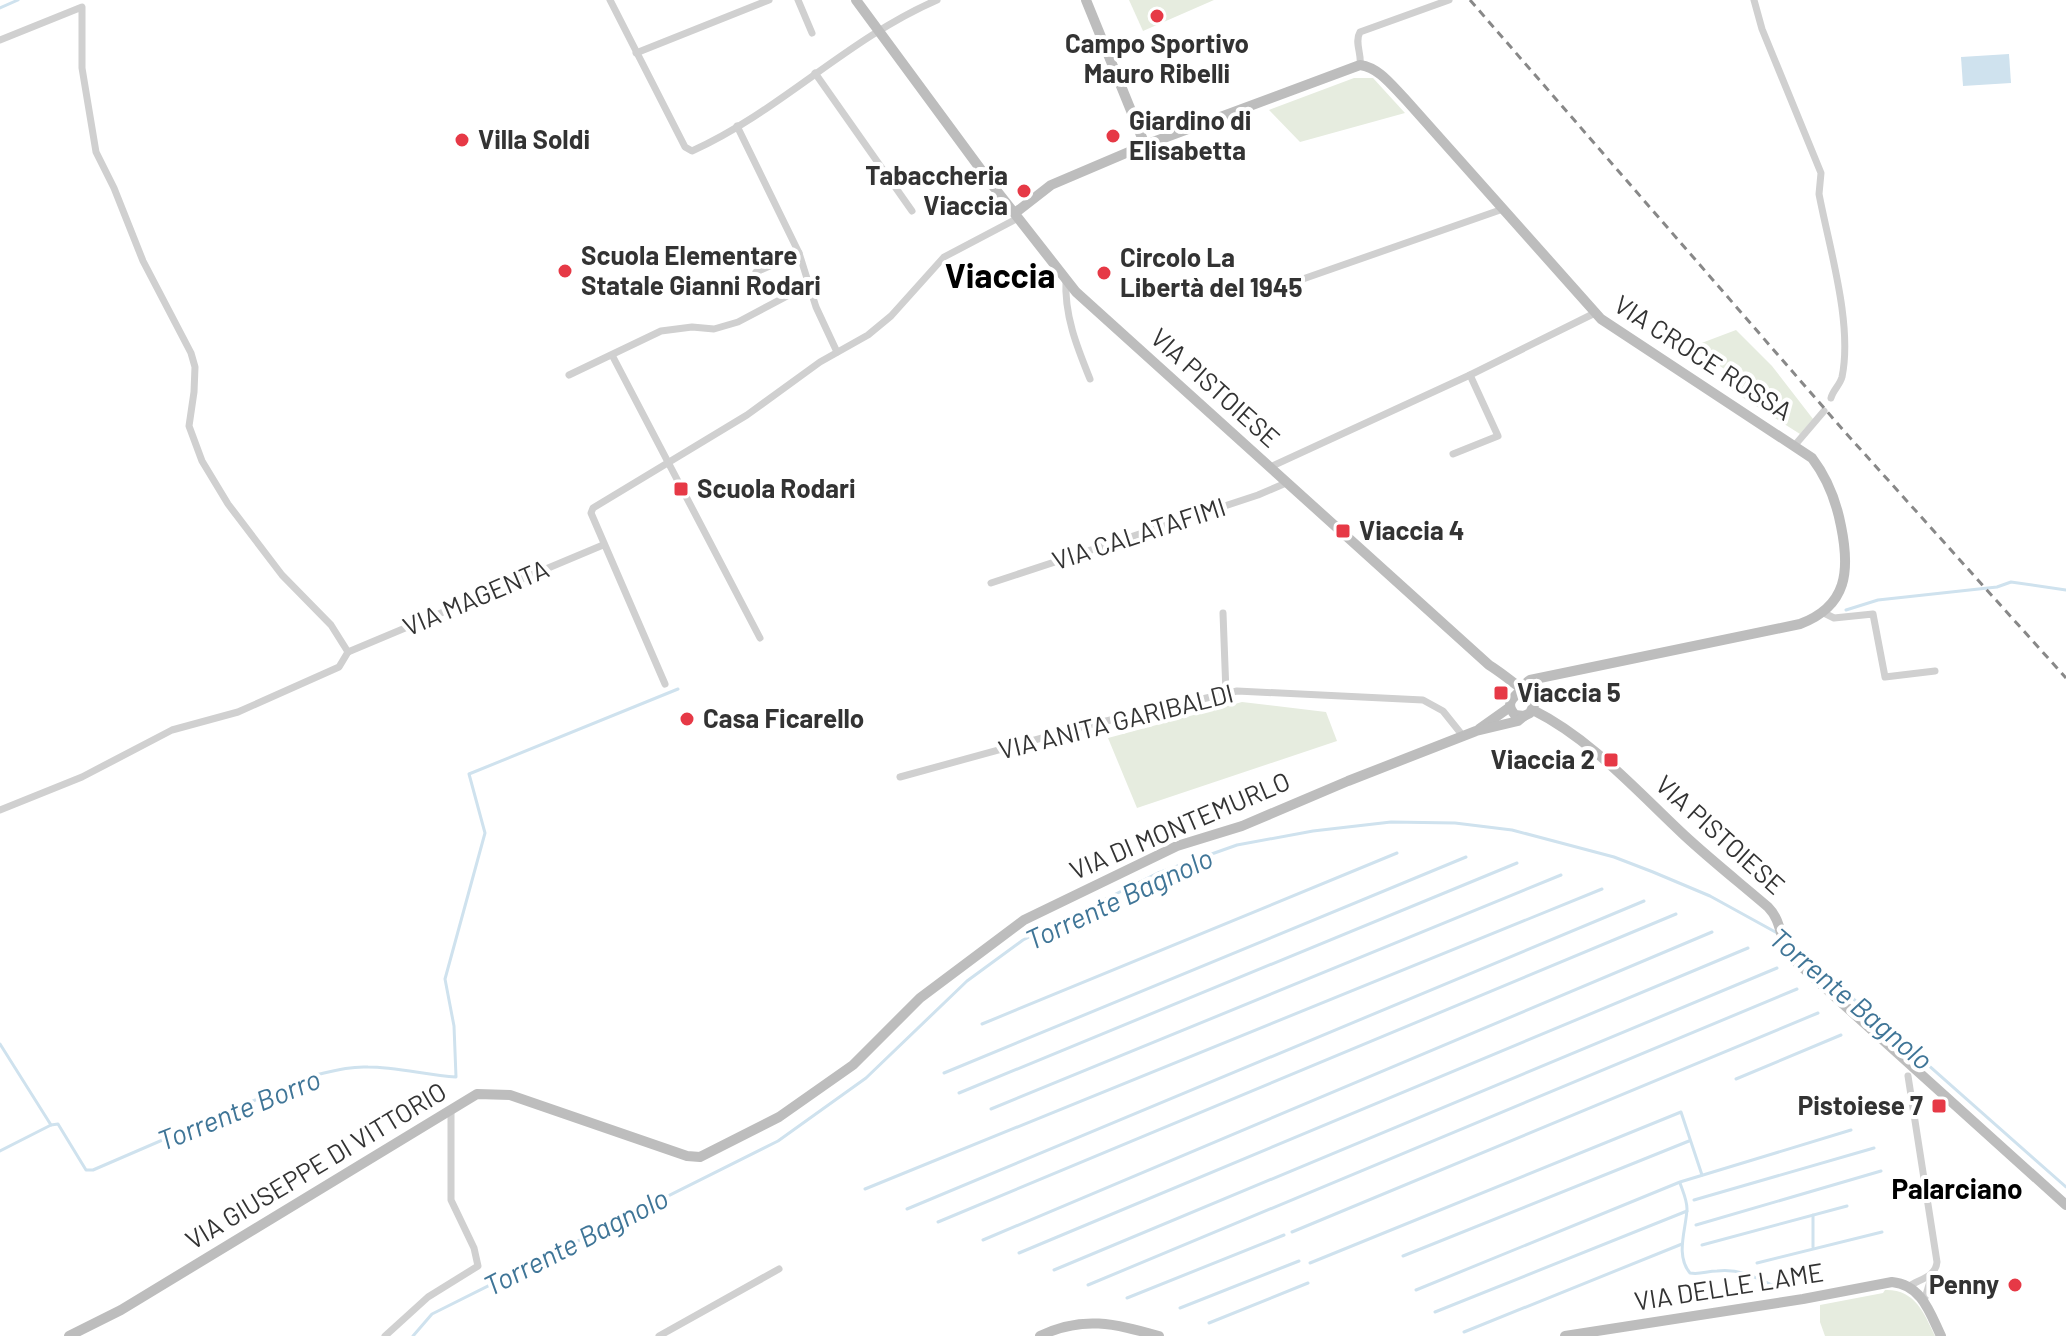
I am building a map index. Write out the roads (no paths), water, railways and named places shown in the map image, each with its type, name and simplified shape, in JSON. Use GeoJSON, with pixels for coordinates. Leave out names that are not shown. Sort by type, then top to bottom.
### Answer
{"type":"FeatureCollection","features":[{"type":"Feature","properties":{"kind":"street"},"geometry":{"type":"LineString","coordinates":[[610,0],[689,150],[695,150],[737,126],[878,30],[937,0]]}},
{"type":"Feature","properties":{"kind":"street"},"geometry":{"type":"LineString","coordinates":[[636,53],[769,0]]}},
{"type":"Feature","properties":{"kind":"street"},"geometry":{"type":"LineString","coordinates":[[798,0],[812,33]]}},
{"type":"Feature","properties":{"kind":"street","name":"VIA PISTOIESE"},"geometry":{"type":"LineString","coordinates":[[856,0],[1076,292],[1489,665],[1508,677],[1515,715],[1528,713],[1549,719],[1615,769],[1686,837],[1773,911],[1792,958],[2066,1205]]}},
{"type":"Feature","properties":{"kind":"street"},"geometry":{"type":"LineString","coordinates":[[1086,0],[1145,145]]}},
{"type":"Feature","properties":{"kind":"street"},"geometry":{"type":"LineString","coordinates":[[665,684],[603,545],[591,513],[593,508],[765,404],[820,362],[880,326],[944,257],[1016,216],[1051,185],[1145,145],[1360,65],[1357,36],[1365,28],[1449,0]]}},
{"type":"Feature","properties":{"kind":"street"},"geometry":{"type":"LineString","coordinates":[[1754,0],[1762,29],[1821,173],[1819,194],[1845,344],[1842,377],[1831,398]]}},
{"type":"Feature","properties":{"kind":"street"},"geometry":{"type":"LineString","coordinates":[[0,40],[82,7],[82,68],[96,152],[143,261],[191,353],[195,367],[189,426],[202,461],[228,504],[282,575],[331,625],[348,652]]}},
{"type":"Feature","properties":{"kind":"street","name":"VIA CROCE ROSSA"},"geometry":{"type":"LineString","coordinates":[[1360,65],[1370,67],[1383,76],[1595,313],[1631,340],[1812,458],[1835,499],[1844,541],[1845,578],[1839,593],[1822,612]]}},
{"type":"Feature","properties":{"kind":"street"},"geometry":{"type":"LineString","coordinates":[[815,73],[912,211]]}},
{"type":"Feature","properties":{"kind":"street"},"geometry":{"type":"LineString","coordinates":[[737,126],[799,253],[816,307],[837,352]]}},
{"type":"Feature","properties":{"kind":"street"},"geometry":{"type":"LineString","coordinates":[[1280,287],[1503,209]]}},
{"type":"Feature","properties":{"kind":"street"},"geometry":{"type":"LineString","coordinates":[[756,272],[799,253]]}},
{"type":"Feature","properties":{"kind":"street"},"geometry":{"type":"LineString","coordinates":[[1066,279],[1070,326],[1090,379]]}},
{"type":"Feature","properties":{"kind":"street"},"geometry":{"type":"LineString","coordinates":[[569,375],[661,331],[692,327],[714,329],[738,322],[808,285]]}},
{"type":"Feature","properties":{"kind":"street"},"geometry":{"type":"LineString","coordinates":[[1270,467],[1470,375],[1595,313]]}},
{"type":"Feature","properties":{"kind":"street"},"geometry":{"type":"LineString","coordinates":[[612,355],[760,638]]}},
{"type":"Feature","properties":{"kind":"street"},"geometry":{"type":"LineString","coordinates":[[1453,454],[1498,436],[1470,375]]}},
{"type":"Feature","properties":{"kind":"street"},"geometry":{"type":"LineString","coordinates":[[1795,445],[1824,411]]}},
{"type":"Feature","properties":{"kind":"street","name":"VIA CALATAFIMI"},"geometry":{"type":"LineString","coordinates":[[991,583],[1286,483]]}},
{"type":"Feature","properties":{"kind":"street","name":"VIA MAGENTA"},"geometry":{"type":"LineString","coordinates":[[0,810],[82,777],[172,730],[238,712],[339,667],[348,652],[603,545]]}},
{"type":"Feature","properties":{"kind":"street"},"geometry":{"type":"LineString","coordinates":[[1528,713],[1534,705],[1532,696],[1543,684],[1558,675],[1800,624],[1822,612],[1834,618],[1873,614],[1885,677],[1935,671]]}},
{"type":"Feature","properties":{"kind":"street"},"geometry":{"type":"LineString","coordinates":[[1223,613],[1226,693]]}},
{"type":"Feature","properties":{"kind":"street","name":"VIA DI MONTEMURLO"},"geometry":{"type":"LineString","coordinates":[[1476,731],[1514,698],[1526,681],[1558,675]]}},
{"type":"Feature","properties":{"kind":"street","name":"VIA ANITA GARIBALDI"},"geometry":{"type":"LineString","coordinates":[[900,777],[1093,724],[1246,690],[1423,700],[1443,711],[1463,736]]}},
{"type":"Feature","properties":{"kind":"street","name":"VIA PISTOIESE"},"geometry":{"type":"LineString","coordinates":[[1514,698],[1532,696]]}},
{"type":"Feature","properties":{"kind":"street","name":"VIA DI MONTEMURLO"},"geometry":{"type":"LineString","coordinates":[[687,1156],[700,1157],[791,1109],[853,1065],[920,998],[1024,920],[1177,846],[1242,826],[1476,731],[1509,724],[1528,713]]}},
{"type":"Feature","properties":{"kind":"street"},"geometry":{"type":"LineString","coordinates":[[1908,1076],[1937,1262],[1924,1301]]}},
{"type":"Feature","properties":{"kind":"street","name":"VIA GIUSEPPE DI VITTORIO"},"geometry":{"type":"LineString","coordinates":[[69,1336],[121,1310],[477,1094],[510,1095],[687,1156]]}},
{"type":"Feature","properties":{"kind":"street"},"geometry":{"type":"LineString","coordinates":[[385,1336],[428,1297],[478,1266],[474,1248],[451,1200],[451,1109]]}},
{"type":"Feature","properties":{"kind":"street"},"geometry":{"type":"LineString","coordinates":[[659,1336],[779,1269]]}},
{"type":"Feature","properties":{"kind":"street","name":"VIA DELLE LAME"},"geometry":{"type":"LineString","coordinates":[[1565,1336],[1879,1284],[1904,1285],[1932,1275]]}},
{"type":"Feature","properties":{"kind":"street"},"geometry":{"type":"LineString","coordinates":[[1904,1285],[1924,1301],[1941,1336]]}},
{"type":"Feature","properties":{"kind":"street"},"geometry":{"type":"LineString","coordinates":[[1040,1336],[1067,1324],[1105,1323],[1159,1336]]}},
{"type":"Feature","properties":{"kind":"street"},"geometry":{"type":"LineString","coordinates":[[1105,1323],[1111,1336]]}},
{"type":"Feature","properties":{"kind":"water"},"geometry":{"type":"Polygon","coordinates":[[[2009,54],[2011,83],[1963,86],[1961,57],[2009,54]]]}},
{"type":"Feature","properties":{"kind":"waterway"},"geometry":{"type":"LineString","coordinates":[[0,8],[18,0]]}},
{"type":"Feature","properties":{"kind":"waterway"},"geometry":{"type":"LineString","coordinates":[[1846,610],[1878,600],[1997,587],[2011,582],[2066,590]]}},
{"type":"Feature","properties":{"kind":"waterway","name":"Torrente Borro"},"geometry":{"type":"LineString","coordinates":[[0,1151],[58,1124],[86,1170],[93,1170],[311,1076],[361,1067],[456,1077],[454,1026],[445,979],[485,833],[469,774],[678,689]]}},
{"type":"Feature","properties":{"kind":"waterway","name":"Torrente Bagnolo"},"geometry":{"type":"LineString","coordinates":[[413,1336],[432,1314],[778,1141],[866,1078],[967,981],[1023,940],[1158,873],[1237,845],[1313,831],[1391,822],[1455,823],[1512,830],[1614,857],[1653,872],[1710,896],[1779,934]]}},
{"type":"Feature","properties":{"kind":"waterway"},"geometry":{"type":"LineString","coordinates":[[982,1024],[1397,853]]}},
{"type":"Feature","properties":{"kind":"waterway"},"geometry":{"type":"LineString","coordinates":[[944,1073],[1466,857]]}},
{"type":"Feature","properties":{"kind":"waterway"},"geometry":{"type":"LineString","coordinates":[[959,1093],[1517,863]]}},
{"type":"Feature","properties":{"kind":"waterway"},"geometry":{"type":"LineString","coordinates":[[991,1109],[1561,875]]}},
{"type":"Feature","properties":{"kind":"waterway"},"geometry":{"type":"LineString","coordinates":[[865,1189],[1602,889]]}},
{"type":"Feature","properties":{"kind":"waterway"},"geometry":{"type":"LineString","coordinates":[[907,1209],[1644,901]]}},
{"type":"Feature","properties":{"kind":"waterway"},"geometry":{"type":"LineString","coordinates":[[938,1222],[1676,914]]}},
{"type":"Feature","properties":{"kind":"waterway"},"geometry":{"type":"LineString","coordinates":[[983,1240],[1712,932]]}},
{"type":"Feature","properties":{"kind":"waterway","name":"Torrente Bagnolo"},"geometry":{"type":"LineString","coordinates":[[1788,941],[2066,1187]]}},
{"type":"Feature","properties":{"kind":"waterway"},"geometry":{"type":"LineString","coordinates":[[1019,1253],[1748,948]]}},
{"type":"Feature","properties":{"kind":"waterway"},"geometry":{"type":"LineString","coordinates":[[1054,1270],[1777,968]]}},
{"type":"Feature","properties":{"kind":"waterway"},"geometry":{"type":"LineString","coordinates":[[1088,1285],[1797,989]]}},
{"type":"Feature","properties":{"kind":"waterway"},"geometry":{"type":"LineString","coordinates":[[1292,1232],[1818,1013]]}},
{"type":"Feature","properties":{"kind":"waterway"},"geometry":{"type":"LineString","coordinates":[[1736,1079],[1841,1035]]}},
{"type":"Feature","properties":{"kind":"waterway"},"geometry":{"type":"LineString","coordinates":[[0,1044],[51,1125]]}},
{"type":"Feature","properties":{"kind":"waterway"},"geometry":{"type":"LineString","coordinates":[[1310,1263],[1681,1112],[1702,1175]]}},
{"type":"Feature","properties":{"kind":"waterway"},"geometry":{"type":"LineString","coordinates":[[1416,1290],[1680,1182],[1851,1130]]}},
{"type":"Feature","properties":{"kind":"waterway"},"geometry":{"type":"LineString","coordinates":[[1403,1256],[1689,1141]]}},
{"type":"Feature","properties":{"kind":"waterway"},"geometry":{"type":"LineString","coordinates":[[1694,1200],[1874,1148]]}},
{"type":"Feature","properties":{"kind":"waterway"},"geometry":{"type":"LineString","coordinates":[[1696,1225],[1881,1171]]}},
{"type":"Feature","properties":{"kind":"waterway"},"geometry":{"type":"LineString","coordinates":[[1680,1183],[1687,1209],[1683,1258],[1690,1273],[1734,1271],[1780,1289]]}},
{"type":"Feature","properties":{"kind":"waterway"},"geometry":{"type":"LineString","coordinates":[[1702,1245],[1847,1206]]}},
{"type":"Feature","properties":{"kind":"waterway"},"geometry":{"type":"LineString","coordinates":[[1435,1312],[1687,1211]]}},
{"type":"Feature","properties":{"kind":"waterway"},"geometry":{"type":"LineString","coordinates":[[1813,1215],[1813,1247]]}},
{"type":"Feature","properties":{"kind":"waterway"},"geometry":{"type":"LineString","coordinates":[[1757,1263],[1882,1232]]}},
{"type":"Feature","properties":{"kind":"waterway"},"geometry":{"type":"LineString","coordinates":[[1127,1298],[1284,1235]]}},
{"type":"Feature","properties":{"kind":"waterway"},"geometry":{"type":"LineString","coordinates":[[1464,1332],[1682,1244]]}},
{"type":"Feature","properties":{"kind":"waterway"},"geometry":{"type":"LineString","coordinates":[[1180,1308],[1299,1261]]}},
{"type":"Feature","properties":{"kind":"waterway"},"geometry":{"type":"LineString","coordinates":[[1209,1323],[1308,1283]]}},
{"type":"Feature","properties":{"kind":"railway"},"geometry":{"type":"LineString","coordinates":[[1470,0],[1844,431],[2066,678]]}},
{"type":"Feature","properties":{"kind":"place","name":"Campo Sportivo Mauro Ribelli"},"geometry":{"type":"Point","coordinates":[1157,16]}},
{"type":"Feature","properties":{"kind":"place","name":"Giardino di Elisabetta"},"geometry":{"type":"Point","coordinates":[1113,136]}},
{"type":"Feature","properties":{"kind":"place","name":"Villa Soldi"},"geometry":{"type":"Point","coordinates":[462,140]}},
{"type":"Feature","properties":{"kind":"place","name":"Tabaccheria Viaccia"},"geometry":{"type":"Point","coordinates":[1024,191]}},
{"type":"Feature","properties":{"kind":"place","name":"Scuola Elementare Statale Gianni Rodari"},"geometry":{"type":"Point","coordinates":[565,271]}},
{"type":"Feature","properties":{"kind":"place","name":"Circolo La Libertà del 1945"},"geometry":{"type":"Point","coordinates":[1104,273]}},
{"type":"Feature","properties":{"kind":"place","name":"Scuola Rodari"},"geometry":{"type":"Point","coordinates":[681,489]}},
{"type":"Feature","properties":{"kind":"place","name":"Viaccia 4"},"geometry":{"type":"Point","coordinates":[1343,531]}},
{"type":"Feature","properties":{"kind":"place","name":"Viaccia 5"},"geometry":{"type":"Point","coordinates":[1501,693]}},
{"type":"Feature","properties":{"kind":"place","name":"Casa Ficarello"},"geometry":{"type":"Point","coordinates":[687,719]}},
{"type":"Feature","properties":{"kind":"place","name":"Viaccia 2"},"geometry":{"type":"Point","coordinates":[1611,760]}},
{"type":"Feature","properties":{"kind":"place","name":"Pistoiese 7"},"geometry":{"type":"Point","coordinates":[1939,1106]}},
{"type":"Feature","properties":{"kind":"place","name":"Penny"},"geometry":{"type":"Point","coordinates":[2015,1285]}},
{"type":"Feature","properties":{"kind":"district","name":"Viaccia"},"geometry":{"type":"Point","coordinates":[1000,276]}},
{"type":"Feature","properties":{"kind":"district","name":"Palarciano"},"geometry":{"type":"Point","coordinates":[1957,1189]}}]}
